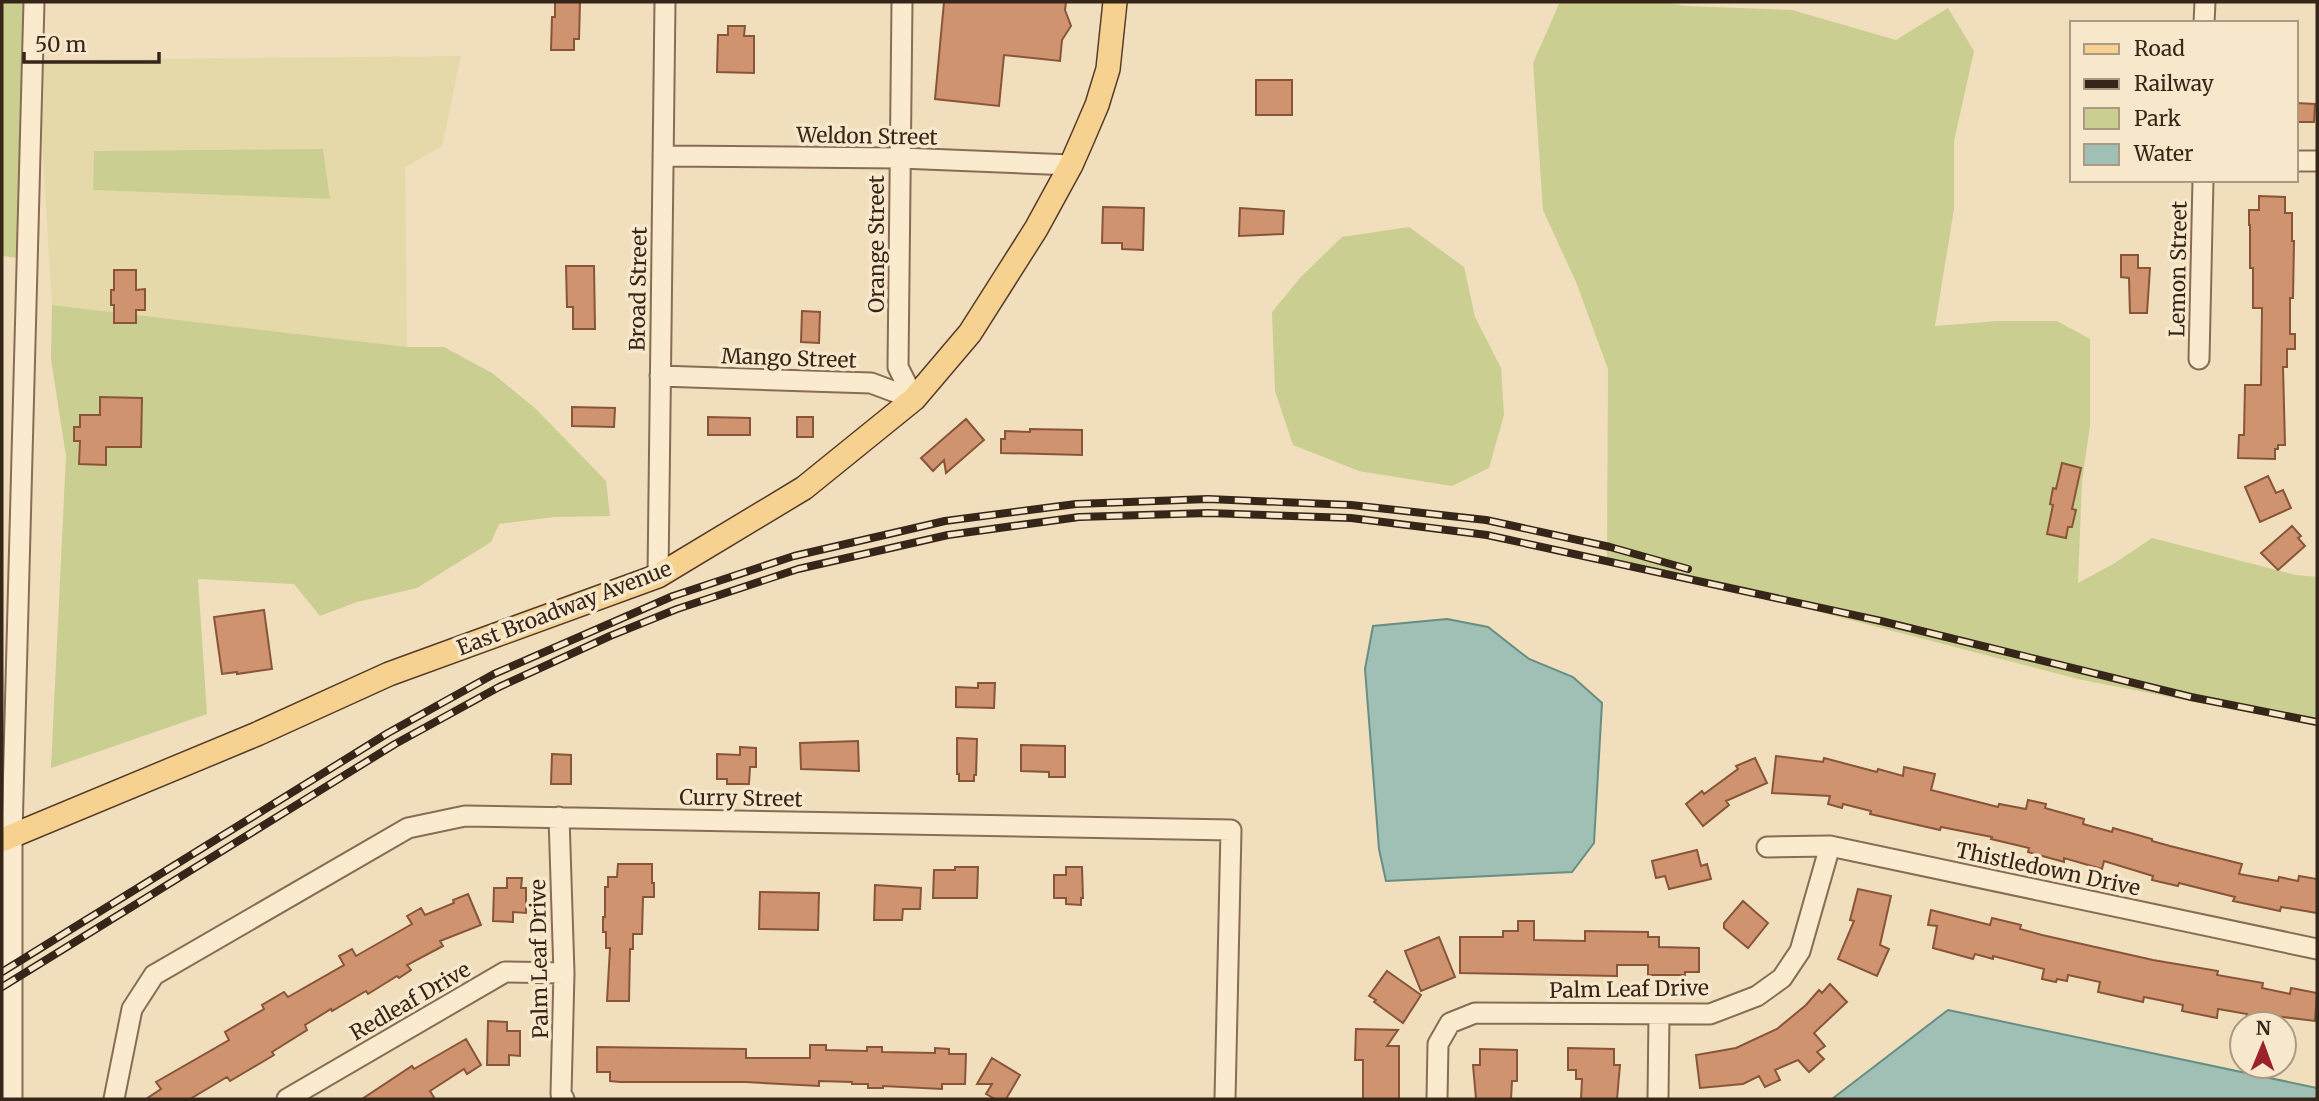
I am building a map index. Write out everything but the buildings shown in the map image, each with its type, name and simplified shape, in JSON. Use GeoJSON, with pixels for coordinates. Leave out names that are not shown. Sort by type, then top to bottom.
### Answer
{"type":"FeatureCollection","features":[{"type":"Feature","properties":{"kind":"main road","name":"East Broadway Avenue"},"geometry":{"type":"LineString","coordinates":[[7,837],[257,734],[389,674],[658,576],[804,488],[914,399],[970,333],[1036,229],[1071,165],[1097,104],[1108,69],[1115,2]]}},
{"type":"Feature","properties":{"kind":"street"},"geometry":{"type":"LineString","coordinates":[[12,1099],[7,837],[34,2]]}},
{"type":"Feature","properties":{"kind":"street","name":"Broad Street"},"geometry":{"type":"LineString","coordinates":[[658,576],[665,2]]}},
{"type":"Feature","properties":{"kind":"street","name":"Orange Street"},"geometry":{"type":"LineString","coordinates":[[902,2],[898,367],[914,399]]}},
{"type":"Feature","properties":{"kind":"street"},"geometry":{"type":"LineString","coordinates":[[2204,2],[2204,21]]}},
{"type":"Feature","properties":{"kind":"street","name":"Weldon Street"},"geometry":{"type":"LineString","coordinates":[[663,156],[900,158],[1071,165]]}},
{"type":"Feature","properties":{"kind":"street"},"geometry":{"type":"LineString","coordinates":[[2298,161],[2317,161]]}},
{"type":"Feature","properties":{"kind":"street","name":"Lemon Street"},"geometry":{"type":"LineString","coordinates":[[2199,359],[2203,182]]}},
{"type":"Feature","properties":{"kind":"street","name":"Mango Street"},"geometry":{"type":"LineString","coordinates":[[660,376],[871,383],[914,399]]}},
{"type":"Feature","properties":{"kind":"street","name":"Curry Street"},"geometry":{"type":"LineString","coordinates":[[114,1099],[132,1009],[153,975],[408,828],[466,816],[1231,830],[1225,1099]]}},
{"type":"Feature","properties":{"kind":"street","name":"Palm Leaf Drive"},"geometry":{"type":"LineString","coordinates":[[559,817],[564,973],[564,1099]]}},
{"type":"Feature","properties":{"kind":"street","name":"Palm Leaf Drive"},"geometry":{"type":"LineString","coordinates":[[1437,1099],[1438,1044],[1450,1023],[1475,1013],[1710,1014],[1757,996],[1782,978],[1800,951],[1830,846]]}},
{"type":"Feature","properties":{"kind":"street","name":"Thistledown Drive"},"geometry":{"type":"LineString","coordinates":[[1767,847],[1830,846],[2317,949]]}},
{"type":"Feature","properties":{"kind":"street","name":"Redleaf Drive"},"geometry":{"type":"LineString","coordinates":[[287,1099],[505,972],[564,973]]}},
{"type":"Feature","properties":{"kind":"street"},"geometry":{"type":"LineString","coordinates":[[1658,1099],[1659,1015]]}},
{"type":"Feature","properties":{"kind":"shaded area"},"geometry":{"type":"Polygon","coordinates":[[[461,56],[442,146],[405,167],[407,347],[52,305],[41,121],[42,60],[461,56]],[[323,149],[94,151],[94,190],[330,199],[323,149]]]}},
{"type":"Feature","properties":{"kind":"green space"},"geometry":{"type":"Polygon","coordinates":[[[2,2],[25,2],[19,258],[2,256],[2,2]]]}},
{"type":"Feature","properties":{"kind":"green space"},"geometry":{"type":"Polygon","coordinates":[[[1560,2],[1666,2],[1685,6],[1792,10],[1896,40],[1948,8],[1974,51],[1954,141],[1954,209],[1935,326],[1998,321],[2057,321],[2090,339],[2090,426],[2082,480],[2078,583],[2115,563],[2152,538],[2296,575],[2317,577],[2317,726],[2078,679],[1607,557],[1608,369],[1576,282],[1543,210],[1533,63],[1560,2]]]}},
{"type":"Feature","properties":{"kind":"green space"},"geometry":{"type":"Polygon","coordinates":[[[323,149],[330,199],[93,190],[94,151],[323,149]]]}},
{"type":"Feature","properties":{"kind":"green space"},"geometry":{"type":"Polygon","coordinates":[[[1409,227],[1464,267],[1475,317],[1501,368],[1504,415],[1489,468],[1452,486],[1359,471],[1293,445],[1275,391],[1272,312],[1301,277],[1342,237],[1409,227]]]}},
{"type":"Feature","properties":{"kind":"green space"},"geometry":{"type":"Polygon","coordinates":[[[52,305],[407,347],[444,347],[492,373],[536,409],[606,481],[610,516],[554,517],[499,524],[491,542],[417,588],[357,602],[320,616],[294,584],[198,579],[207,714],[51,768],[66,456],[51,359],[52,305]]]}},
{"type":"Feature","properties":{"kind":"water"},"geometry":{"type":"Polygon","coordinates":[[[1447,619],[1488,627],[1529,659],[1573,677],[1602,703],[1594,843],[1572,872],[1386,881],[1379,849],[1365,669],[1373,626],[1447,619]]]}},
{"type":"Feature","properties":{"kind":"water"},"geometry":{"type":"Polygon","coordinates":[[[1948,1010],[2228,1069],[2228,1080],[2279,1080],[2317,1088],[2317,1099],[1832,1099],[1948,1010]]]}},
{"type":"Feature","properties":{"kind":"railway"},"geometry":{"type":"LineString","coordinates":[[2,972],[388,733],[494,674],[673,596],[794,556],[945,521],[1076,504],[1208,499],[1351,505],[1486,520],[1610,547],[1688,569]]}},
{"type":"Feature","properties":{"kind":"railway"},"geometry":{"type":"LineString","coordinates":[[2,987],[395,744],[499,687],[610,636],[677,609],[798,569],[948,535],[1079,517],[1208,513],[1351,518],[1487,535],[1881,621],[2191,697],[2317,722]]}}]}
